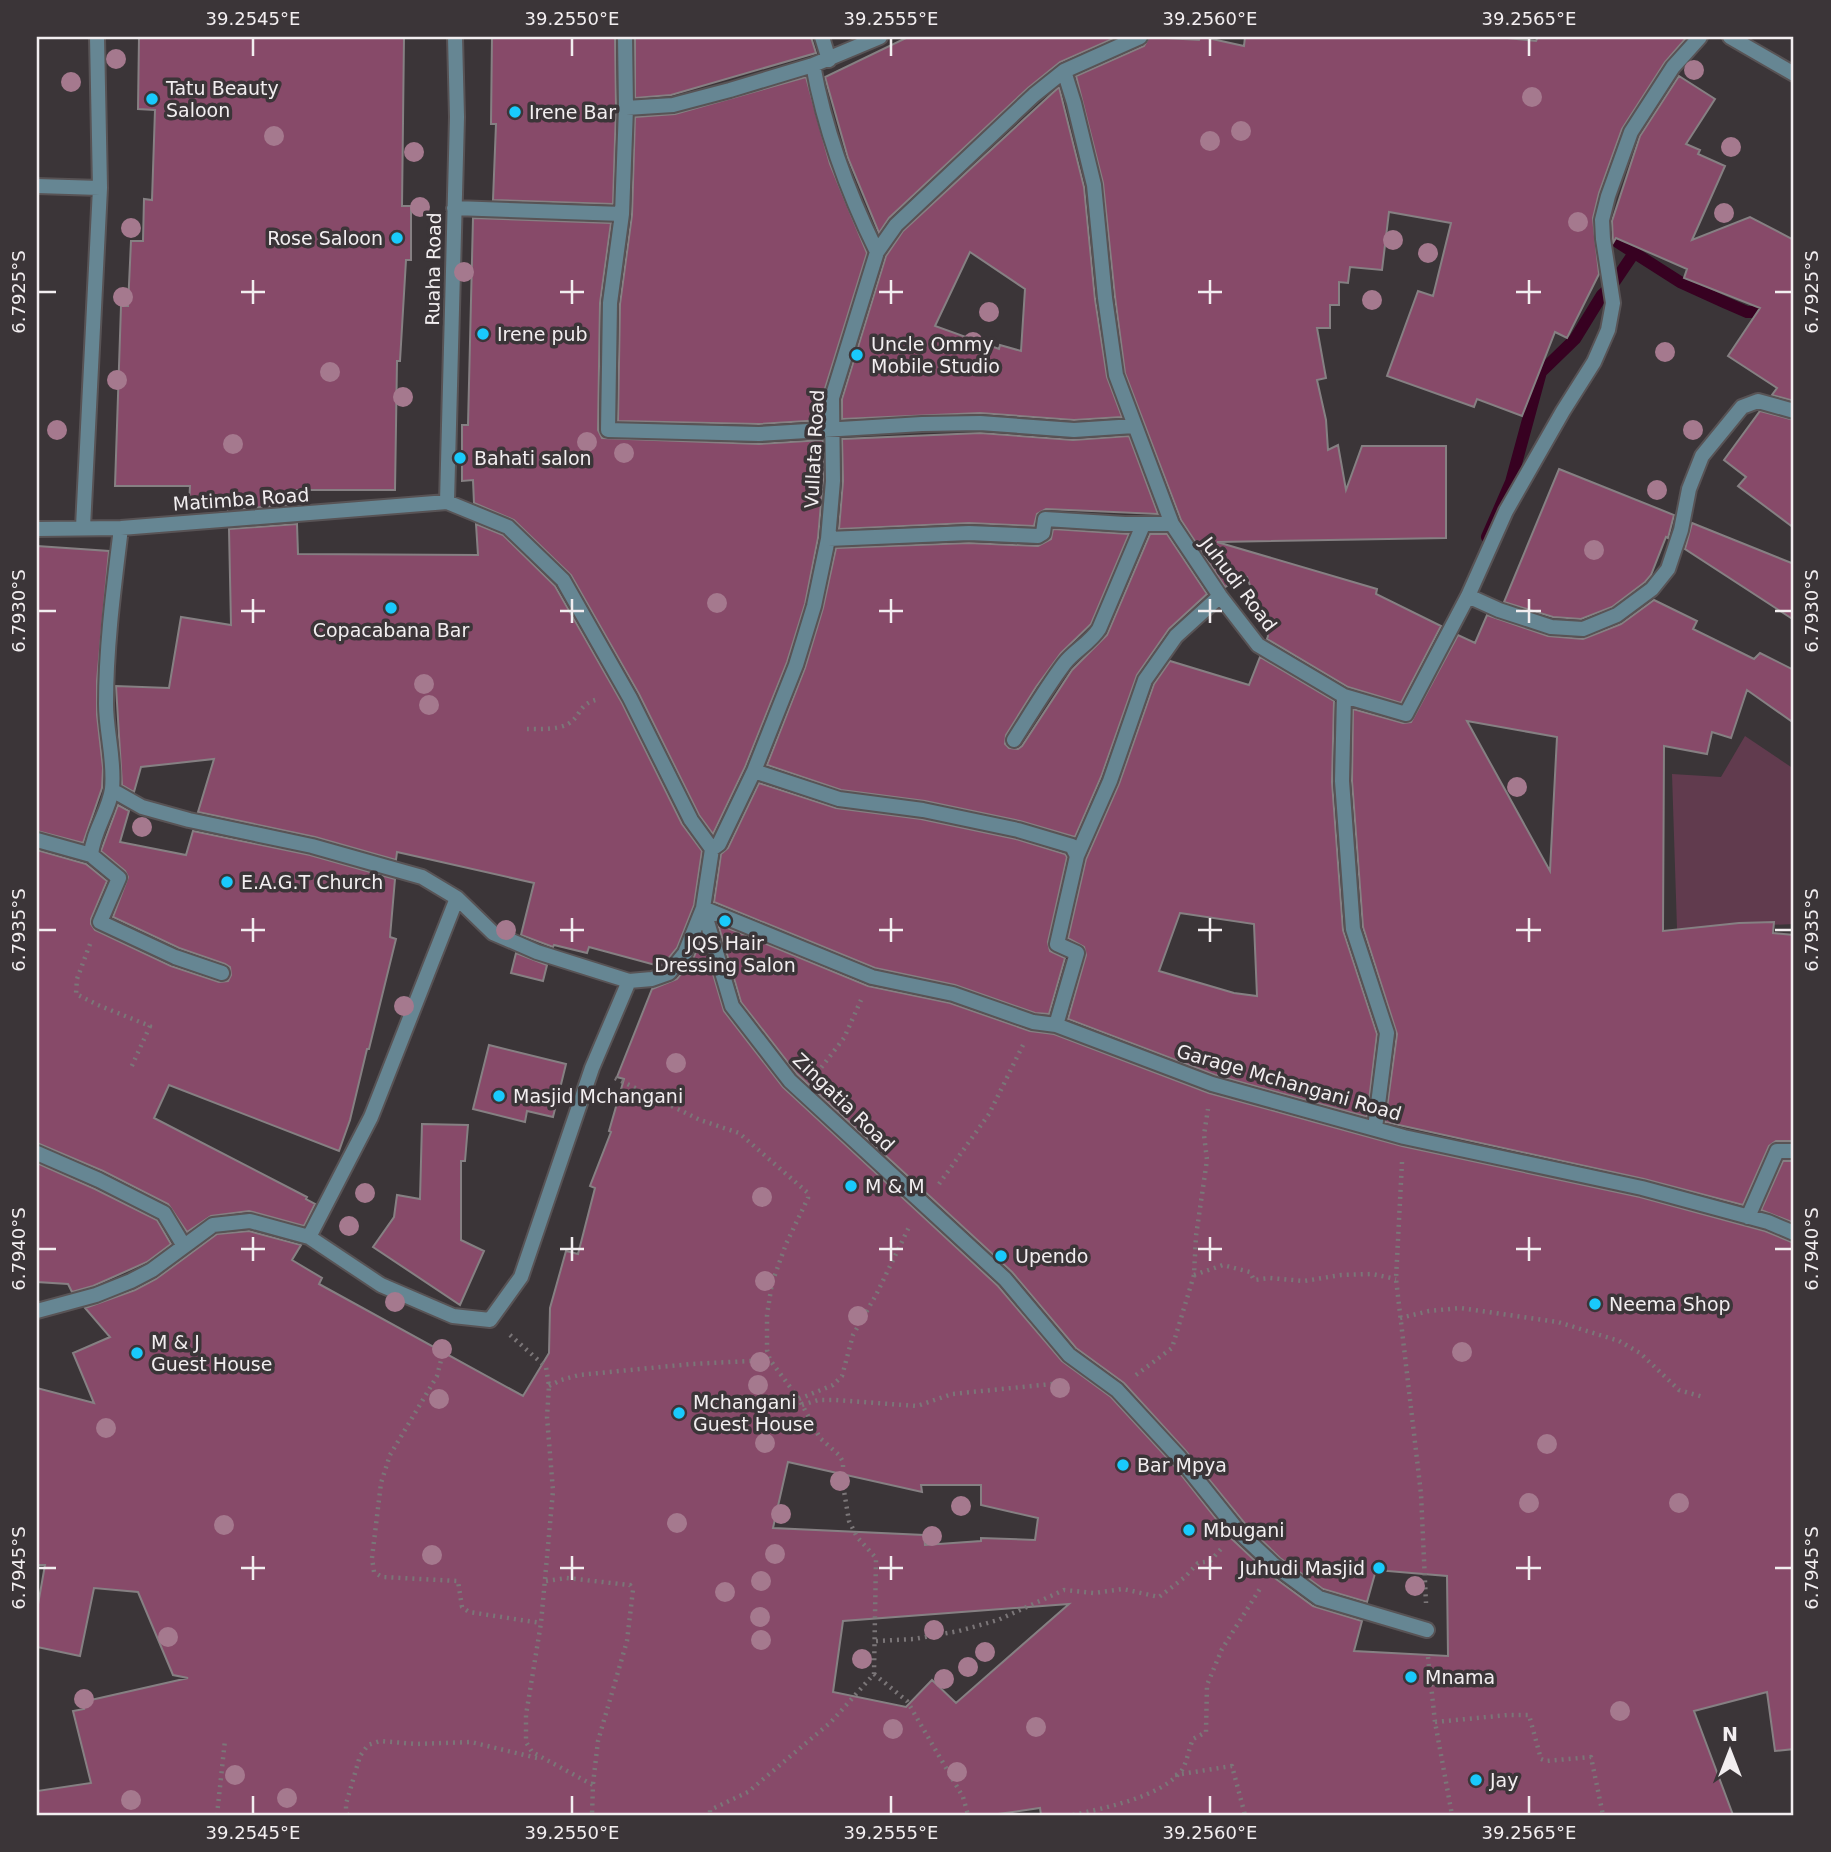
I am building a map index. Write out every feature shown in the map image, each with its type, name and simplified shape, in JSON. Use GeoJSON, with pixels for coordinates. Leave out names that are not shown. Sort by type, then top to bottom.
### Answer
{"type":"FeatureCollection","features":[{"type":"Feature","properties":{"kind":"street"},"geometry":{"type":"LineString","coordinates":[[83,527],[100,188],[97,37]]}},
{"type":"Feature","properties":{"kind":"street","name":"Ruaha Road"},"geometry":{"type":"LineString","coordinates":[[447,502],[457,117],[456,37]]}},
{"type":"Feature","properties":{"kind":"street"},"geometry":{"type":"LineString","coordinates":[[625,37],[626,108],[622,214],[610,303],[608,430],[759,434],[957,424],[1074,430],[1134,426]]}},
{"type":"Feature","properties":{"kind":"street"},"geometry":{"type":"LineString","coordinates":[[822,37],[829,60]]}},
{"type":"Feature","properties":{"kind":"street"},"geometry":{"type":"LineString","coordinates":[[626,108],[673,105],[829,60],[880,37]]}},
{"type":"Feature","properties":{"kind":"street","name":"Vullata Road"},"geometry":{"type":"LineString","coordinates":[[712,849],[719,844],[754,771],[796,665],[814,606],[828,539],[833,481],[832,398],[877,252],[896,225],[1034,95],[1064,71],[1140,37]]}},
{"type":"Feature","properties":{"kind":"street"},"geometry":{"type":"LineString","coordinates":[[1700,37],[1673,67],[1631,132],[1608,196],[1602,220],[1613,303],[1608,330],[1594,362],[1506,511],[1468,596],[1499,610],[1551,627],[1583,629],[1617,615],[1652,589],[1668,569],[1681,530],[1689,489],[1702,456],[1742,407],[1758,401],[1794,411]]}},
{"type":"Feature","properties":{"kind":"street"},"geometry":{"type":"LineString","coordinates":[[1730,37],[1794,74]]}},
{"type":"Feature","properties":{"kind":"street"},"geometry":{"type":"LineString","coordinates":[[813,65],[820,102],[841,168],[877,252]]}},
{"type":"Feature","properties":{"kind":"street","name":"Juhudi Road"},"geometry":{"type":"LineString","coordinates":[[1064,71],[1094,185],[1116,375],[1171,524],[1220,596],[1258,645],[1344,696],[1406,714],[1468,596]]}},
{"type":"Feature","properties":{"kind":"street"},"geometry":{"type":"LineString","coordinates":[[37,186],[100,188]]}},
{"type":"Feature","properties":{"kind":"street"},"geometry":{"type":"LineString","coordinates":[[454,208],[622,214]]}},
{"type":"Feature","properties":{"kind":"street"},"geometry":{"type":"LineString","coordinates":[[447,502],[508,527],[562,580],[630,698],[691,820],[712,849]]}},
{"type":"Feature","properties":{"kind":"street","name":"Matimba Road"},"geometry":{"type":"LineString","coordinates":[[37,529],[121,528],[447,502]]}},
{"type":"Feature","properties":{"kind":"street"},"geometry":{"type":"LineString","coordinates":[[828,539],[969,533],[1038,536],[1043,533],[1045,519],[1143,525],[1171,524]]}},
{"type":"Feature","properties":{"kind":"street"},"geometry":{"type":"LineString","coordinates":[[1014,740],[1064,664],[1081,645],[1094,637],[1099,629],[1143,525]]}},
{"type":"Feature","properties":{"kind":"street"},"geometry":{"type":"LineString","coordinates":[[91,855],[94,836],[112,790],[111,754],[106,728],[107,655],[121,528]]}},
{"type":"Feature","properties":{"kind":"street"},"geometry":{"type":"LineString","coordinates":[[1056,1025],[1077,953],[1057,944],[1077,856],[1110,780],[1145,680],[1176,636],[1220,596]]}},
{"type":"Feature","properties":{"kind":"street"},"geometry":{"type":"LineString","coordinates":[[1344,696],[1342,781],[1353,929],[1387,1033],[1375,1128]]}},
{"type":"Feature","properties":{"kind":"street"},"geometry":{"type":"LineString","coordinates":[[754,771],[839,799],[923,810],[1018,830],[1072,846],[1077,856]]}},
{"type":"Feature","properties":{"kind":"street"},"geometry":{"type":"LineString","coordinates":[[112,790],[142,807],[312,846],[422,877],[457,898],[493,933],[537,951],[629,981],[652,979],[669,973],[685,953],[704,908]]}},
{"type":"Feature","properties":{"kind":"street"},"geometry":{"type":"LineString","coordinates":[[37,840],[91,855],[119,878],[100,922],[175,957],[222,973]]}},
{"type":"Feature","properties":{"kind":"street","name":"Zingatia Road"},"geometry":{"type":"LineString","coordinates":[[712,849],[704,908],[732,1006],[790,1081],[1005,1279],[1069,1355],[1117,1390],[1178,1455],[1239,1532],[1273,1565],[1319,1598],[1427,1630]]}},
{"type":"Feature","properties":{"kind":"street"},"geometry":{"type":"LineString","coordinates":[[309,1237],[371,1117],[457,898]]}},
{"type":"Feature","properties":{"kind":"street","name":"Garage Mchangani Road"},"geometry":{"type":"LineString","coordinates":[[704,908],[872,977],[953,994],[1032,1022],[1056,1025],[1212,1084],[1404,1137],[1642,1188],[1768,1222],[1794,1233]]}},
{"type":"Feature","properties":{"kind":"street"},"geometry":{"type":"LineString","coordinates":[[37,1311],[96,1295],[131,1281],[152,1270],[213,1225],[250,1221],[309,1237],[382,1284],[453,1317],[491,1320],[521,1277],[593,1068],[629,981]]}},
{"type":"Feature","properties":{"kind":"street"},"geometry":{"type":"LineString","coordinates":[[1748,1217],[1777,1151],[1794,1151]]}},
{"type":"Feature","properties":{"kind":"street"},"geometry":{"type":"LineString","coordinates":[[37,1153],[164,1213],[184,1246]]}},
{"type":"Feature","properties":{"kind":"path"},"geometry":{"type":"LineString","coordinates":[[527,729],[567,724],[582,706],[593,700],[608,697],[630,698]]}},
{"type":"Feature","properties":{"kind":"path"},"geometry":{"type":"LineString","coordinates":[[100,922],[77,979],[76,994],[150,1026],[130,1070]]}},
{"type":"Feature","properties":{"kind":"path"},"geometry":{"type":"LineString","coordinates":[[802,1092],[844,1038],[872,977]]}},
{"type":"Feature","properties":{"kind":"path"},"geometry":{"type":"LineString","coordinates":[[800,1402],[833,1385],[842,1376],[853,1335],[876,1295],[902,1238],[989,1114],[1017,1061],[1032,1022]]}},
{"type":"Feature","properties":{"kind":"path"},"geometry":{"type":"LineString","coordinates":[[593,1068],[700,1120],[738,1133],[808,1193],[772,1283],[766,1334],[770,1360],[800,1402],[820,1438],[843,1462],[844,1494],[849,1521],[856,1537],[876,1558],[874,1674],[831,1722],[748,1792],[710,1810],[710,1815]]}},
{"type":"Feature","properties":{"kind":"path"},"geometry":{"type":"LineString","coordinates":[[1117,1390],[1172,1348],[1194,1275],[1196,1236],[1207,1160],[1204,1135],[1212,1084]]}},
{"type":"Feature","properties":{"kind":"path"},"geometry":{"type":"LineString","coordinates":[[1404,1137],[1396,1279],[1422,1494],[1428,1672],[1452,1815]]}},
{"type":"Feature","properties":{"kind":"path"},"geometry":{"type":"LineString","coordinates":[[1194,1275],[1223,1265],[1250,1272],[1254,1280],[1270,1278],[1304,1281],[1341,1275],[1372,1274],[1396,1279]]}},
{"type":"Feature","properties":{"kind":"path"},"geometry":{"type":"LineString","coordinates":[[1401,1318],[1429,1311],[1460,1308],[1558,1322],[1619,1341],[1640,1353],[1679,1390],[1703,1398]]}},
{"type":"Feature","properties":{"kind":"path"},"geometry":{"type":"LineString","coordinates":[[453,1317],[437,1376],[390,1455],[381,1483],[372,1558],[374,1572],[382,1577],[458,1581],[462,1607],[469,1612],[541,1623]]}},
{"type":"Feature","properties":{"kind":"path"},"geometry":{"type":"LineString","coordinates":[[491,1320],[546,1367],[549,1386],[547,1417],[553,1491],[541,1623],[526,1715],[526,1742],[532,1752],[593,1785]]}},
{"type":"Feature","properties":{"kind":"path"},"geometry":{"type":"LineString","coordinates":[[549,1386],[579,1375],[691,1364],[770,1360]]}},
{"type":"Feature","properties":{"kind":"path"},"geometry":{"type":"LineString","coordinates":[[800,1402],[836,1400],[917,1406],[951,1394],[1101,1380]]}},
{"type":"Feature","properties":{"kind":"path"},"geometry":{"type":"LineString","coordinates":[[876,1641],[914,1639],[959,1631],[998,1620],[1064,1590],[1094,1593],[1123,1589],[1159,1597],[1198,1563],[1210,1561],[1239,1532]]}},
{"type":"Feature","properties":{"kind":"path"},"geometry":{"type":"LineString","coordinates":[[1158,1789],[1182,1769],[1193,1739],[1206,1732],[1207,1685],[1222,1650],[1273,1565]]}},
{"type":"Feature","properties":{"kind":"path"},"geometry":{"type":"LineString","coordinates":[[546,1581],[575,1579],[630,1585],[633,1590],[627,1641],[598,1741],[592,1815]]}},
{"type":"Feature","properties":{"kind":"path"},"geometry":{"type":"LineString","coordinates":[[874,1674],[907,1701],[953,1778],[963,1797],[968,1815]]}},
{"type":"Feature","properties":{"kind":"path"},"geometry":{"type":"LineString","coordinates":[[1435,1722],[1508,1714],[1529,1715],[1541,1759],[1546,1761],[1591,1757],[1596,1769],[1604,1815]]}},
{"type":"Feature","properties":{"kind":"path"},"geometry":{"type":"LineString","coordinates":[[216,1815],[225,1740]]}},
{"type":"Feature","properties":{"kind":"path"},"geometry":{"type":"LineString","coordinates":[[348,1815],[346,1804],[360,1756],[368,1745],[380,1741],[416,1744],[471,1742],[547,1760]]}},
{"type":"Feature","properties":{"kind":"path"},"geometry":{"type":"LineString","coordinates":[[1073,1815],[1119,1804],[1158,1789],[1175,1775],[1232,1766],[1245,1815]]}},
{"type":"Feature","properties":{"kind":"shaded area"},"geometry":{"type":"Polygon","coordinates":[[[1745,736],[1794,769],[1794,924],[1677,929],[1672,774],[1721,777],[1745,736]]]}},
{"type":"Feature","properties":{"kind":"building"},"geometry":{"type":"Polygon","coordinates":[[[139,37],[404,37],[402,206],[411,206],[411,260],[406,260],[400,361],[397,361],[395,490],[297,490],[297,504],[228,510],[228,505],[189,504],[190,486],[115,486],[121,306],[128,306],[131,241],[143,241],[144,199],[152,200],[155,110],[138,109],[139,37]]]}},
{"type":"Feature","properties":{"kind":"building"},"geometry":{"type":"Polygon","coordinates":[[[492,37],[615,37],[613,204],[493,200],[496,124],[491,124],[492,37]]]}},
{"type":"Feature","properties":{"kind":"building"},"geometry":{"type":"Polygon","coordinates":[[[635,37],[811,37],[816,53],[671,95],[635,98],[635,37]]]}},
{"type":"Feature","properties":{"kind":"building"},"geometry":{"type":"Polygon","coordinates":[[[908,37],[1117,37],[1060,62],[1028,88],[889,218],[879,233],[848,158],[825,77],[908,37]]]}},
{"type":"Feature","properties":{"kind":"building"},"geometry":{"type":"Polygon","coordinates":[[[1149,37],[1199,40],[1203,37],[1244,46],[1245,37],[1498,37],[1536,41],[1538,37],[1687,37],[1665,62],[1622,129],[1593,218],[1599,274],[1567,338],[1555,332],[1522,416],[1477,399],[1474,407],[1387,376],[1418,291],[1433,296],[1451,223],[1389,212],[1382,270],[1350,267],[1348,283],[1339,282],[1339,305],[1330,305],[1330,328],[1317,328],[1326,378],[1317,380],[1326,420],[1328,450],[1338,445],[1346,490],[1362,446],[1446,446],[1446,538],[1217,542],[1377,589],[1376,594],[1441,626],[1401,703],[1348,687],[1267,639],[1247,577],[1225,587],[1181,520],[1125,373],[1103,183],[1076,76],[1144,46],[1149,37]]]}},
{"type":"Feature","properties":{"kind":"building"},"geometry":{"type":"Polygon","coordinates":[[[1679,76],[1715,99],[1686,144],[1700,150],[1698,154],[1725,166],[1692,240],[1750,217],[1794,240],[1794,401],[1772,395],[1777,388],[1728,356],[1760,308],[1684,278],[1687,269],[1616,238],[1613,243],[1612,221],[1640,136],[1679,76]]]}},
{"type":"Feature","properties":{"kind":"building"},"geometry":{"type":"Polygon","coordinates":[[[806,77],[830,164],[867,253],[823,395],[823,420],[759,424],[618,421],[620,304],[632,215],[635,117],[675,114],[806,77]]]}},
{"type":"Feature","properties":{"kind":"building"},"geometry":{"type":"Polygon","coordinates":[[[1059,87],[1084,187],[1095,299],[1107,377],[1122,417],[1074,420],[980,413],[842,419],[842,399],[886,256],[903,231],[1059,87]],[[970,252],[935,326],[999,349],[1000,345],[1021,351],[1025,289],[970,252]]]}},
{"type":"Feature","properties":{"kind":"building"},"geometry":{"type":"Polygon","coordinates":[[[473,218],[611,223],[600,303],[598,430],[602,438],[759,444],[823,440],[818,538],[805,604],[787,662],[745,767],[713,834],[699,815],[639,694],[571,575],[514,520],[474,503],[473,480],[462,481],[462,425],[468,425],[473,218]]]}},
{"type":"Feature","properties":{"kind":"building"},"geometry":{"type":"Polygon","coordinates":[[[1760,411],[1794,420],[1794,528],[1738,486],[1746,477],[1724,460],[1760,411]]]}},
{"type":"Feature","properties":{"kind":"building"},"geometry":{"type":"Polygon","coordinates":[[[980,433],[1073,440],[1129,436],[1158,514],[1046,509],[1037,514],[1034,526],[969,523],[839,529],[843,481],[842,439],[980,433]]]}},
{"type":"Feature","properties":{"kind":"building"},"geometry":{"type":"Polygon","coordinates":[[[1559,469],[1674,515],[1668,538],[1666,537],[1651,575],[1645,582],[1612,607],[1581,619],[1553,617],[1504,602],[1559,469]]]}},
{"type":"Feature","properties":{"kind":"building"},"geometry":{"type":"Polygon","coordinates":[[[1692,523],[1794,564],[1794,620],[1685,549],[1692,523]]]}},
{"type":"Feature","properties":{"kind":"building"},"geometry":{"type":"Polygon","coordinates":[[[297,524],[298,554],[478,555],[476,524],[503,535],[555,586],[622,703],[682,824],[702,851],[694,905],[677,948],[663,965],[589,947],[587,953],[554,945],[553,947],[521,935],[534,883],[397,852],[396,860],[315,837],[198,812],[214,759],[141,767],[134,792],[122,785],[116,686],[169,688],[181,617],[231,625],[229,529],[297,524]]]}},
{"type":"Feature","properties":{"kind":"building"},"geometry":{"type":"Polygon","coordinates":[[[1053,529],[1129,534],[1091,624],[1061,653],[1036,687],[1006,735],[1005,744],[1009,748],[1018,749],[1022,746],[1072,670],[1107,635],[1150,534],[1167,534],[1207,594],[1169,629],[1137,675],[1101,777],[1075,837],[1020,821],[925,801],[841,790],[767,765],[805,668],[823,608],[836,548],[969,543],[1038,546],[1051,539],[1053,529]]]}},
{"type":"Feature","properties":{"kind":"building"},"geometry":{"type":"Polygon","coordinates":[[[37,546],[109,551],[97,681],[102,788],[83,843],[37,831],[37,546]]]}},
{"type":"Feature","properties":{"kind":"building"},"geometry":{"type":"Polygon","coordinates":[[[1654,600],[1697,621],[1693,629],[1754,659],[1760,653],[1794,670],[1794,723],[1747,690],[1731,738],[1712,732],[1707,754],[1664,746],[1663,931],[1774,922],[1773,933],[1794,935],[1794,1141],[1776,1141],[1769,1146],[1743,1205],[1644,1179],[1385,1122],[1397,1034],[1363,927],[1352,781],[1353,709],[1403,723],[1411,722],[1458,635],[1475,643],[1487,615],[1548,636],[1583,639],[1621,624],[1654,600]],[[1467,721],[1550,871],[1557,737],[1467,721]]]}},
{"type":"Feature","properties":{"kind":"building"},"geometry":{"type":"Polygon","coordinates":[[[1260,657],[1334,701],[1332,782],[1343,930],[1377,1034],[1367,1117],[1215,1075],[1068,1019],[1086,955],[1084,947],[1068,938],[1086,859],[1119,784],[1154,684],[1170,661],[1249,685],[1260,657]],[[1180,913],[1159,971],[1234,993],[1257,996],[1254,924],[1180,913]]]}},
{"type":"Feature","properties":{"kind":"building"},"geometry":{"type":"Polygon","coordinates":[[[759,783],[836,808],[921,819],[1016,839],[1065,854],[1067,857],[1048,942],[1050,951],[1065,958],[1049,1014],[1035,1013],[955,985],[875,968],[714,902],[721,854],[728,848],[759,783]]]}},
{"type":"Feature","properties":{"kind":"building"},"geometry":{"type":"Polygon","coordinates":[[[118,805],[129,811],[120,842],[186,855],[193,831],[310,855],[395,879],[390,937],[396,939],[350,1120],[339,1151],[169,1085],[154,1118],[307,1197],[306,1199],[315,1204],[304,1226],[249,1211],[211,1216],[187,1232],[168,1204],[103,1171],[37,1143],[37,850],[86,864],[107,881],[91,919],[95,930],[171,966],[219,982],[228,981],[231,975],[230,967],[225,964],[179,948],[113,917],[128,877],[125,871],[101,851],[118,805]]]}},
{"type":"Feature","properties":{"kind":"building"},"geometry":{"type":"Polygon","coordinates":[[[718,924],[868,986],[950,1003],[1030,1031],[1054,1034],[1209,1093],[1402,1146],[1640,1197],[1765,1231],[1794,1243],[1794,1749],[1775,1751],[1767,1692],[1694,1711],[1733,1815],[1041,1815],[1040,1808],[991,1815],[37,1815],[37,1791],[91,1783],[73,1711],[84,1709],[82,1702],[188,1678],[173,1675],[138,1592],[94,1588],[80,1656],[37,1647],[37,1610],[45,1565],[37,1565],[37,1388],[94,1403],[73,1353],[110,1337],[85,1308],[135,1290],[156,1279],[217,1234],[249,1231],[301,1245],[292,1260],[322,1278],[319,1284],[523,1396],[549,1353],[550,1308],[566,1251],[578,1254],[595,1188],[590,1186],[611,1132],[609,1131],[624,1079],[617,1077],[652,989],[677,979],[693,959],[702,937],[724,1011],[783,1087],[998,1286],[1062,1361],[1111,1397],[1171,1462],[1232,1539],[1268,1573],[1313,1606],[1362,1621],[1354,1651],[1448,1656],[1447,1576],[1376,1570],[1367,1602],[1323,1589],[1280,1558],[1246,1525],[1185,1450],[1124,1383],[1076,1348],[1012,1272],[797,1074],[741,1002],[718,924]],[[788,1462],[773,1528],[924,1535],[925,1545],[981,1541],[981,1538],[1035,1540],[1038,1518],[981,1505],[981,1485],[921,1485],[922,1492],[788,1462]],[[1069,1604],[843,1621],[833,1692],[906,1707],[932,1680],[956,1703],[1069,1604]]]}},
{"type":"Feature","properties":{"kind":"building"},"geometry":{"type":"Polygon","coordinates":[[[516,953],[547,965],[543,981],[511,973],[516,953]]]}},
{"type":"Feature","properties":{"kind":"building"},"geometry":{"type":"Polygon","coordinates":[[[489,1045],[566,1064],[553,1117],[527,1111],[525,1122],[473,1109],[489,1045]]]}},
{"type":"Feature","properties":{"kind":"building"},"geometry":{"type":"Polygon","coordinates":[[[422,1124],[468,1125],[465,1161],[461,1161],[461,1240],[484,1251],[460,1305],[373,1247],[394,1217],[397,1195],[420,1199],[422,1124]]]}},
{"type":"Feature","properties":{"kind":"building"},"geometry":{"type":"Polygon","coordinates":[[[1783,1161],[1794,1161],[1794,1223],[1761,1210],[1783,1161]]]}},
{"type":"Feature","properties":{"kind":"building"},"geometry":{"type":"Polygon","coordinates":[[[37,1163],[157,1220],[171,1244],[147,1262],[93,1286],[72,1292],[68,1284],[37,1282],[37,1163]]]}},
{"type":"Feature","properties":{"kind":"waterway"},"geometry":{"type":"LineString","coordinates":[[1608,236],[1680,282],[1747,312],[1775,312],[1794,322]]}},
{"type":"Feature","properties":{"kind":"waterway"},"geometry":{"type":"LineString","coordinates":[[1487,537],[1511,482],[1541,372],[1575,339],[1602,295],[1611,287],[1634,253]]}},
{"type":"Feature","properties":{"kind":"place","name":"Tatu Beauty Saloon"},"geometry":{"type":"Point","coordinates":[152,99]}},
{"type":"Feature","properties":{"kind":"place","name":"Irene Bar"},"geometry":{"type":"Point","coordinates":[515,112]}},
{"type":"Feature","properties":{"kind":"place","name":"Rose Saloon"},"geometry":{"type":"Point","coordinates":[397,238]}},
{"type":"Feature","properties":{"kind":"place","name":"Irene pub"},"geometry":{"type":"Point","coordinates":[483,334]}},
{"type":"Feature","properties":{"kind":"place","name":"Uncle Ommy Mobile Studio"},"geometry":{"type":"Point","coordinates":[857,355]}},
{"type":"Feature","properties":{"kind":"place","name":"Bahati salon"},"geometry":{"type":"Point","coordinates":[460,458]}},
{"type":"Feature","properties":{"kind":"place","name":"Copacabana Bar"},"geometry":{"type":"Point","coordinates":[391,608]}},
{"type":"Feature","properties":{"kind":"place","name":"E.A.G.T Church"},"geometry":{"type":"Point","coordinates":[227,882]}},
{"type":"Feature","properties":{"kind":"place","name":"JQS Hair Dressing Salon"},"geometry":{"type":"Point","coordinates":[725,921]}},
{"type":"Feature","properties":{"kind":"place","name":"Masjid Mchangani"},"geometry":{"type":"Point","coordinates":[499,1096]}},
{"type":"Feature","properties":{"kind":"place","name":"M & M"},"geometry":{"type":"Point","coordinates":[851,1186]}},
{"type":"Feature","properties":{"kind":"place","name":"Upendo"},"geometry":{"type":"Point","coordinates":[1001,1256]}},
{"type":"Feature","properties":{"kind":"place","name":"Neema Shop"},"geometry":{"type":"Point","coordinates":[1595,1304]}},
{"type":"Feature","properties":{"kind":"place","name":"M & J Guest House"},"geometry":{"type":"Point","coordinates":[137,1353]}},
{"type":"Feature","properties":{"kind":"place","name":"Mchangani Guest House"},"geometry":{"type":"Point","coordinates":[679,1413]}},
{"type":"Feature","properties":{"kind":"place","name":"Bar Mpya"},"geometry":{"type":"Point","coordinates":[1123,1465]}},
{"type":"Feature","properties":{"kind":"place","name":"Mbugani"},"geometry":{"type":"Point","coordinates":[1189,1530]}},
{"type":"Feature","properties":{"kind":"place","name":"Juhudi Masjid"},"geometry":{"type":"Point","coordinates":[1379,1568]}},
{"type":"Feature","properties":{"kind":"place","name":"Mnama"},"geometry":{"type":"Point","coordinates":[1411,1677]}},
{"type":"Feature","properties":{"kind":"place","name":"Jay"},"geometry":{"type":"Point","coordinates":[1476,1780]}}]}
